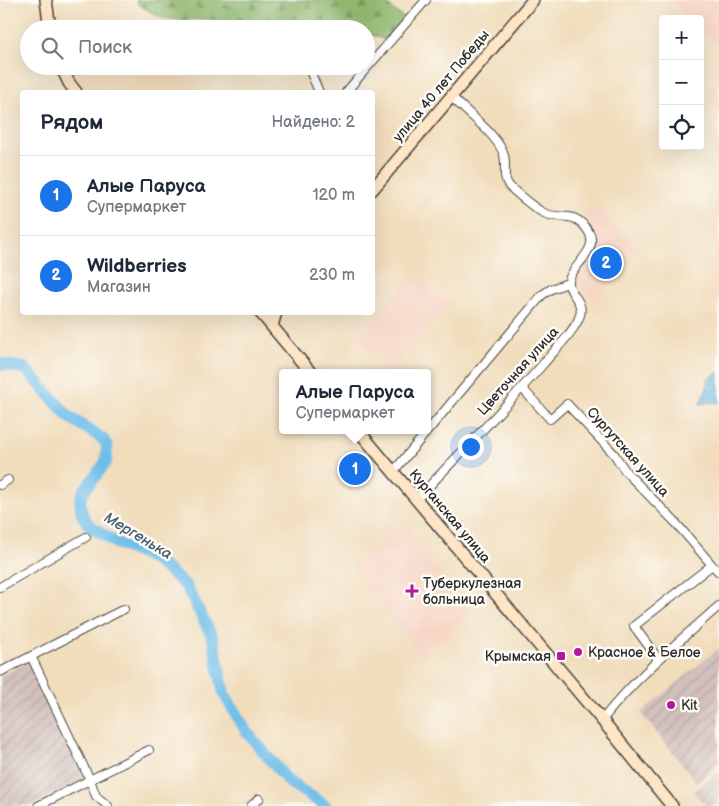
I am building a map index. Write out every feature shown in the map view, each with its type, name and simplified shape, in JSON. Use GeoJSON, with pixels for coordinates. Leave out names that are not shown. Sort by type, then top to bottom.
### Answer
{"type":"FeatureCollection","features":[{"type":"Feature","properties":{"kind":"main road"},"geometry":{"type":"LineString","coordinates":[[46,0],[49,20]]}},
{"type":"Feature","properties":{"kind":"main road","name":"улица 40 лет Победы"},"geometry":{"type":"LineString","coordinates":[[375,185],[533,0]]}},
{"type":"Feature","properties":{"kind":"main road"},"geometry":{"type":"LineString","coordinates":[[65,75],[74,90]]}},
{"type":"Feature","properties":{"kind":"main road"},"geometry":{"type":"LineString","coordinates":[[263,315],[308,369]]}},
{"type":"Feature","properties":{"kind":"main road"},"geometry":{"type":"LineString","coordinates":[[272,326],[275,315]]}},
{"type":"Feature","properties":{"kind":"main road","name":"Курганская улица"},"geometry":{"type":"LineString","coordinates":[[361,434],[672,806]]}},
{"type":"Feature","properties":{"kind":"street"},"geometry":{"type":"LineString","coordinates":[[375,59],[426,0]]}},
{"type":"Feature","properties":{"kind":"street"},"geometry":{"type":"LineString","coordinates":[[312,75],[318,90]]}},
{"type":"Feature","properties":{"kind":"street"},"geometry":{"type":"LineString","coordinates":[[348,90],[361,75]]}},
{"type":"Feature","properties":{"kind":"street"},"geometry":{"type":"LineString","coordinates":[[431,427],[542,294],[568,283],[571,275],[586,257],[591,246],[591,236],[587,228],[577,219],[572,216],[558,217],[541,211],[509,186],[505,181],[504,174],[505,158],[495,138],[452,97]]}},
{"type":"Feature","properties":{"kind":"street","name":"Цветочная улица"},"geometry":{"type":"LineString","coordinates":[[417,499],[522,388],[570,332],[581,314],[580,304],[568,283]]}},
{"type":"Feature","properties":{"kind":"street","name":"Сургутская улица"},"geometry":{"type":"LineString","coordinates":[[522,388],[550,419],[567,404],[614,454],[626,472],[675,522],[712,564]]}},
{"type":"Feature","properties":{"kind":"street"},"geometry":{"type":"LineString","coordinates":[[393,472],[425,434]]}},
{"type":"Feature","properties":{"kind":"street"},"geometry":{"type":"LineString","coordinates":[[0,485],[8,480]]}},
{"type":"Feature","properties":{"kind":"street"},"geometry":{"type":"LineString","coordinates":[[0,587],[86,538]]}},
{"type":"Feature","properties":{"kind":"street"},"geometry":{"type":"LineString","coordinates":[[658,659],[634,626],[712,564],[719,572]]}},
{"type":"Feature","properties":{"kind":"street"},"geometry":{"type":"LineString","coordinates":[[602,720],[658,659],[719,606]]}},
{"type":"Feature","properties":{"kind":"street"},"geometry":{"type":"LineString","coordinates":[[0,672],[124,609]]}},
{"type":"Feature","properties":{"kind":"street"},"geometry":{"type":"LineString","coordinates":[[31,656],[96,796],[108,806]]}},
{"type":"Feature","properties":{"kind":"street"},"geometry":{"type":"LineString","coordinates":[[38,806],[149,750]]}},
{"type":"Feature","properties":{"kind":"street"},"geometry":{"type":"LineString","coordinates":[[251,806],[259,799]]}},
{"type":"Feature","properties":{"kind":"shaded area"},"geometry":{"type":"Polygon","coordinates":[[[670,0],[719,0],[719,50],[704,35],[704,15],[684,15],[670,0]]]}},
{"type":"Feature","properties":{"kind":"shaded area"},"geometry":{"type":"Polygon","coordinates":[[[593,206],[639,248],[595,301],[573,280],[599,247],[585,214],[593,206]]]}},
{"type":"Feature","properties":{"kind":"shaded area"},"geometry":{"type":"Polygon","coordinates":[[[414,275],[450,303],[394,369],[388,369],[356,338],[414,275]]]}},
{"type":"Feature","properties":{"kind":"shaded area","name":"Туберкулезная больница"},"geometry":{"type":"Polygon","coordinates":[[[405,522],[471,616],[421,656],[352,566],[405,522]]]}},
{"type":"Feature","properties":{"kind":"shaded area"},"geometry":{"type":"Polygon","coordinates":[[[719,648],[719,763],[697,783],[641,713],[719,648]]]}},
{"type":"Feature","properties":{"kind":"shaded area"},"geometry":{"type":"Polygon","coordinates":[[[29,662],[85,779],[30,806],[0,806],[0,676],[29,662]]]}},
{"type":"Feature","properties":{"kind":"shaded area"},"geometry":{"type":"Polygon","coordinates":[[[719,772],[719,806],[706,806],[694,792],[719,772]]]}},
{"type":"Feature","properties":{"kind":"green space"},"geometry":{"type":"Polygon","coordinates":[[[136,0],[382,0],[405,19],[386,40],[375,36],[375,20],[179,20],[162,18],[139,5],[136,0]]]}},
{"type":"Feature","properties":{"kind":"water"},"geometry":{"type":"Polygon","coordinates":[[[719,372],[719,403],[700,404],[708,385],[708,379],[719,372]]]}},
{"type":"Feature","properties":{"kind":"waterway","name":"Мергенька"},"geometry":{"type":"LineString","coordinates":[[0,364],[25,368],[69,417],[103,439],[107,446],[106,462],[84,491],[80,500],[82,515],[89,525],[116,543],[151,558],[186,586],[213,638],[224,694],[246,731],[289,782],[326,806]]}},
{"type":"Feature","properties":{"kind":"place","name":"Wildberries"},"geometry":{"type":"Point","coordinates":[606,263]}},
{"type":"Feature","properties":{"kind":"place","name":"Алые Паруса"},"geometry":{"type":"Point","coordinates":[355,469]}},
{"type":"Feature","properties":{"kind":"place","name":"Туберкулезная больница"},"geometry":{"type":"Point","coordinates":[412,591]}},
{"type":"Feature","properties":{"kind":"place","name":"Красное & Белое"},"geometry":{"type":"Point","coordinates":[578,652]}},
{"type":"Feature","properties":{"kind":"place","name":"Крымская"},"geometry":{"type":"Point","coordinates":[561,656]}},
{"type":"Feature","properties":{"kind":"place","name":"Kit"},"geometry":{"type":"Point","coordinates":[671,705]}}]}
